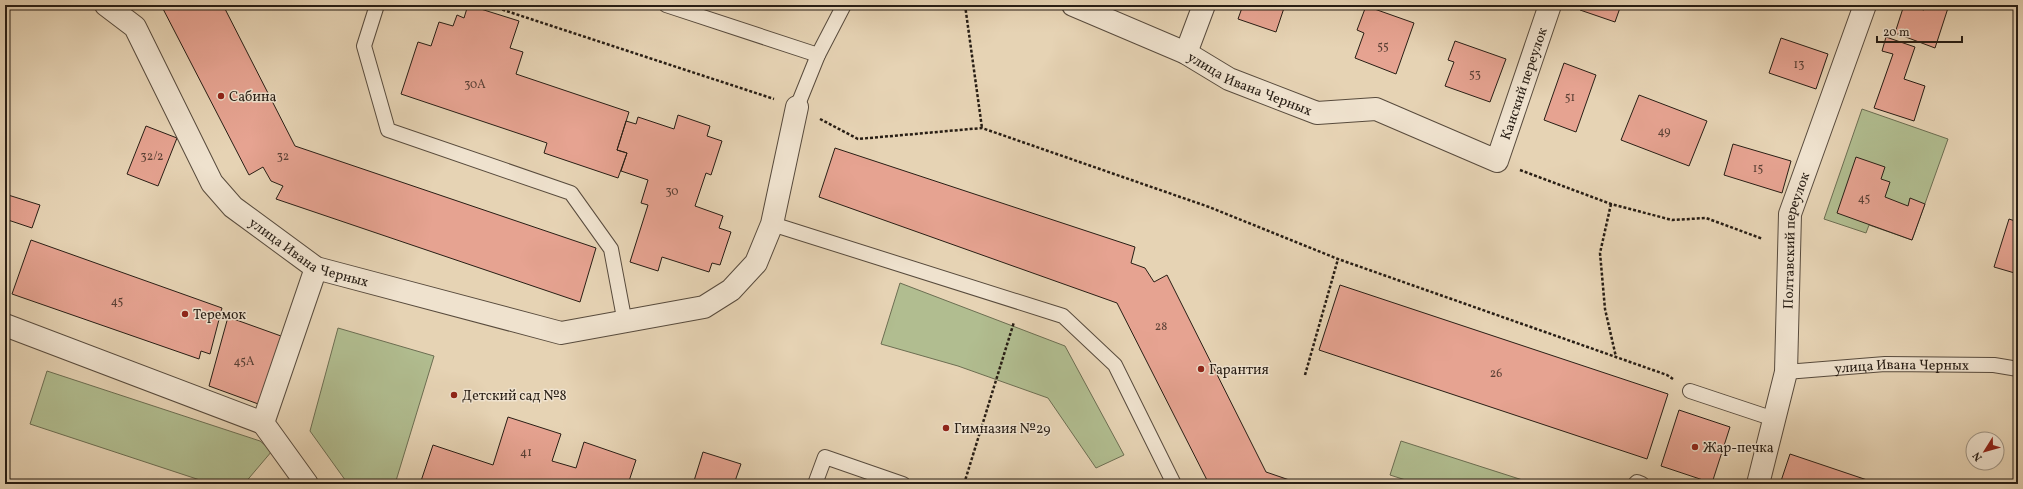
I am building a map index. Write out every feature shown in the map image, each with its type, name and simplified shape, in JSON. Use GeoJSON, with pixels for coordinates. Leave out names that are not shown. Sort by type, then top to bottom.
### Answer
{"type":"FeatureCollection","features":[{"type":"Feature","properties":{"kind":"street","name":"улица Ивана Черных"},"geometry":{"type":"LineString","coordinates":[[106,5],[135,27],[212,183],[233,206],[316,268],[561,333],[625,323],[704,307],[732,290],[756,263],[772,224],[796,107]]}},
{"type":"Feature","properties":{"kind":"street","name":"улица Ивана Черных"},"geometry":{"type":"LineString","coordinates":[[1073,5],[1186,53],[1229,79],[1317,113],[1376,109],[1497,161]]}},
{"type":"Feature","properties":{"kind":"street"},"geometry":{"type":"LineString","coordinates":[[1186,53],[1204,5]]}},
{"type":"Feature","properties":{"kind":"street","name":"Канский переулок"},"geometry":{"type":"LineString","coordinates":[[1497,161],[1550,5]]}},
{"type":"Feature","properties":{"kind":"street","name":"Полтавский переулок"},"geometry":{"type":"LineString","coordinates":[[1758,484],[1786,372],[1790,214],[1865,5]]}},
{"type":"Feature","properties":{"kind":"street"},"geometry":{"type":"LineString","coordinates":[[263,423],[316,268]]}},
{"type":"Feature","properties":{"kind":"street"},"geometry":{"type":"LineString","coordinates":[[5,325],[263,423],[307,484]]}},
{"type":"Feature","properties":{"kind":"lane"},"geometry":{"type":"LineString","coordinates":[[377,5],[364,46],[388,130],[571,194],[611,249],[625,323]]}},
{"type":"Feature","properties":{"kind":"lane"},"geometry":{"type":"LineString","coordinates":[[666,5],[818,55]]}},
{"type":"Feature","properties":{"kind":"lane"},"geometry":{"type":"LineString","coordinates":[[796,107],[818,55],[844,5]]}},
{"type":"Feature","properties":{"kind":"lane"},"geometry":{"type":"LineString","coordinates":[[772,224],[1063,316],[1115,365],[1174,484]]}},
{"type":"Feature","properties":{"kind":"lane","name":"улица Ивана Черных"},"geometry":{"type":"LineString","coordinates":[[1786,372],[1885,364],[1994,365],[2018,370]]}},
{"type":"Feature","properties":{"kind":"lane"},"geometry":{"type":"LineString","coordinates":[[1690,391],[1774,419]]}},
{"type":"Feature","properties":{"kind":"lane"},"geometry":{"type":"LineString","coordinates":[[815,484],[825,457],[903,484]]}},
{"type":"Feature","properties":{"kind":"lane"},"geometry":{"type":"LineString","coordinates":[[1635,484],[1637,482],[1642,484]]}},
{"type":"Feature","properties":{"kind":"path"},"geometry":{"type":"LineString","coordinates":[[488,5],[796,107],[858,139],[982,128],[1209,206],[1338,259],[1667,375],[1690,391]]}},
{"type":"Feature","properties":{"kind":"path"},"geometry":{"type":"LineString","coordinates":[[965,5],[982,128]]}},
{"type":"Feature","properties":{"kind":"path"},"geometry":{"type":"LineString","coordinates":[[1497,161],[1611,204],[1672,220],[1706,218],[1790,248]]}},
{"type":"Feature","properties":{"kind":"path"},"geometry":{"type":"LineString","coordinates":[[1611,204],[1600,253],[1605,309],[1616,357]]}},
{"type":"Feature","properties":{"kind":"path"},"geometry":{"type":"LineString","coordinates":[[1305,375],[1338,259]]}},
{"type":"Feature","properties":{"kind":"path"},"geometry":{"type":"LineString","coordinates":[[964,484],[1020,303]]}},
{"type":"Feature","properties":{"kind":"green space"},"geometry":{"type":"Polygon","coordinates":[[[1862,109],[1948,139],[1912,240],[1869,225],[1866,233],[1824,219],[1862,109]]]}},
{"type":"Feature","properties":{"kind":"green space"},"geometry":{"type":"Polygon","coordinates":[[[900,283],[1065,346],[1124,455],[1096,468],[1048,398],[958,366],[881,344],[900,283]]]}},
{"type":"Feature","properties":{"kind":"green space"},"geometry":{"type":"Polygon","coordinates":[[[338,328],[434,356],[395,484],[348,484],[310,431],[338,328]]]}},
{"type":"Feature","properties":{"kind":"green space"},"geometry":{"type":"Polygon","coordinates":[[[47,371],[260,441],[272,451],[244,484],[212,484],[30,424],[47,371]]]}},
{"type":"Feature","properties":{"kind":"green space"},"geometry":{"type":"Polygon","coordinates":[[[1401,441],[1535,484],[1418,484],[1390,475],[1401,441]]]}},
{"type":"Feature","properties":{"kind":"building"},"geometry":{"type":"Polygon","coordinates":[[[161,5],[223,5],[295,146],[596,248],[580,302],[276,199],[283,186],[271,181],[263,167],[249,175],[161,5]]]}},
{"type":"Feature","properties":{"kind":"building"},"geometry":{"type":"Polygon","coordinates":[[[468,5],[519,21],[510,48],[523,52],[516,74],[629,112],[617,150],[627,153],[618,178],[544,153],[547,143],[401,94],[418,42],[431,46],[439,22],[453,26],[457,15],[464,18],[468,5]]]}},
{"type":"Feature","properties":{"kind":"building"},"geometry":{"type":"Polygon","coordinates":[[[1243,5],[1285,5],[1276,32],[1238,19],[1243,5]]]}},
{"type":"Feature","properties":{"kind":"building"},"geometry":{"type":"Polygon","coordinates":[[[1582,5],[1621,5],[1615,22],[1580,10],[1582,5]]]}},
{"type":"Feature","properties":{"kind":"building"},"geometry":{"type":"Polygon","coordinates":[[[1904,5],[1924,10],[1925,5],[1939,5],[1948,8],[1935,48],[1895,33],[1904,5]]]}},
{"type":"Feature","properties":{"kind":"building"},"geometry":{"type":"Polygon","coordinates":[[[1366,6],[1414,23],[1396,74],[1355,58],[1364,33],[1357,30],[1366,6]]]}},
{"type":"Feature","properties":{"kind":"building"},"geometry":{"type":"Polygon","coordinates":[[[1886,37],[1915,47],[1904,79],[1925,86],[1914,121],[1874,108],[1893,54],[1882,51],[1886,37]]]}},
{"type":"Feature","properties":{"kind":"building"},"geometry":{"type":"Polygon","coordinates":[[[1781,38],[1828,54],[1816,89],[1769,73],[1781,38]]]}},
{"type":"Feature","properties":{"kind":"building"},"geometry":{"type":"Polygon","coordinates":[[[1455,41],[1506,59],[1490,102],[1445,86],[1454,62],[1448,60],[1455,41]]]}},
{"type":"Feature","properties":{"kind":"building"},"geometry":{"type":"Polygon","coordinates":[[[1564,63],[1596,75],[1576,132],[1544,120],[1564,63]]]}},
{"type":"Feature","properties":{"kind":"building"},"geometry":{"type":"Polygon","coordinates":[[[1639,95],[1707,121],[1689,166],[1621,140],[1639,95]]]}},
{"type":"Feature","properties":{"kind":"building"},"geometry":{"type":"Polygon","coordinates":[[[678,115],[710,126],[707,136],[722,141],[711,175],[706,173],[695,206],[723,216],[719,228],[731,232],[720,265],[712,263],[709,272],[662,257],[658,271],[630,262],[648,205],[641,203],[648,180],[621,171],[627,153],[617,150],[626,121],[636,124],[638,117],[674,129],[678,115]]]}},
{"type":"Feature","properties":{"kind":"building"},"geometry":{"type":"Polygon","coordinates":[[[146,126],[177,138],[158,186],[127,174],[146,126]]]}},
{"type":"Feature","properties":{"kind":"building"},"geometry":{"type":"Polygon","coordinates":[[[1733,144],[1791,161],[1782,193],[1724,175],[1733,144]]]}},
{"type":"Feature","properties":{"kind":"building"},"geometry":{"type":"Polygon","coordinates":[[[835,148],[1135,247],[1131,263],[1145,268],[1154,282],[1167,275],[1266,472],[1301,484],[1209,484],[1117,303],[819,197],[835,148]]]}},
{"type":"Feature","properties":{"kind":"building"},"geometry":{"type":"Polygon","coordinates":[[[1856,157],[1885,167],[1881,179],[1890,182],[1885,197],[1908,206],[1910,198],[1925,204],[1912,240],[1837,213],[1856,157]]]}},
{"type":"Feature","properties":{"kind":"building"},"geometry":{"type":"Polygon","coordinates":[[[5,194],[40,205],[32,228],[5,219],[5,194]]]}},
{"type":"Feature","properties":{"kind":"building"},"geometry":{"type":"Polygon","coordinates":[[[2009,219],[2018,222],[2018,274],[1994,267],[2009,219]]]}},
{"type":"Feature","properties":{"kind":"building"},"geometry":{"type":"Polygon","coordinates":[[[31,240],[222,308],[210,354],[201,351],[199,359],[12,294],[31,240]]]}},
{"type":"Feature","properties":{"kind":"building"},"geometry":{"type":"Polygon","coordinates":[[[1340,285],[1668,394],[1647,459],[1319,350],[1340,285]]]}},
{"type":"Feature","properties":{"kind":"building"},"geometry":{"type":"Polygon","coordinates":[[[228,317],[281,336],[261,405],[209,386],[228,317]]]}},
{"type":"Feature","properties":{"kind":"building","name":"Жар-печка"},"geometry":{"type":"Polygon","coordinates":[[[1679,410],[1730,427],[1712,483],[1661,466],[1679,410]]]}},
{"type":"Feature","properties":{"kind":"building"},"geometry":{"type":"Polygon","coordinates":[[[508,417],[561,434],[552,461],[576,468],[584,442],[636,460],[628,484],[420,484],[433,445],[493,465],[508,417]]]}},
{"type":"Feature","properties":{"kind":"building"},"geometry":{"type":"Polygon","coordinates":[[[703,452],[741,464],[734,484],[693,484],[703,452]]]}},
{"type":"Feature","properties":{"kind":"building"},"geometry":{"type":"Polygon","coordinates":[[[1790,454],[1879,484],[1780,484],[1790,454]]]}},
{"type":"Feature","properties":{"kind":"place","name":"Сабина"},"geometry":{"type":"Point","coordinates":[221,96]}},
{"type":"Feature","properties":{"kind":"place","name":"Теремок"},"geometry":{"type":"Point","coordinates":[185,314]}},
{"type":"Feature","properties":{"kind":"place","name":"Гарантия"},"geometry":{"type":"Point","coordinates":[1201,369]}},
{"type":"Feature","properties":{"kind":"place","name":"Детский сад №8"},"geometry":{"type":"Point","coordinates":[454,395]}},
{"type":"Feature","properties":{"kind":"place","name":"Гимназия №29"},"geometry":{"type":"Point","coordinates":[946,428]}},
{"type":"Feature","properties":{"kind":"place","name":"Жар-печка"},"geometry":{"type":"Point","coordinates":[1695,447]}}]}
